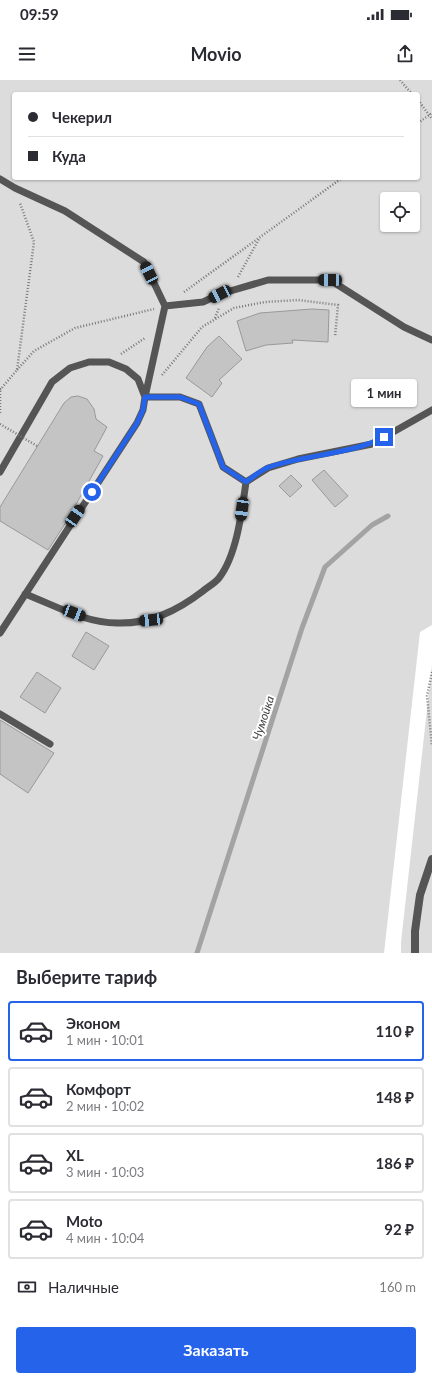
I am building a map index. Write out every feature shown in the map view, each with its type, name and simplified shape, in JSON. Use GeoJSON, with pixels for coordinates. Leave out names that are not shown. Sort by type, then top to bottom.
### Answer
{"type":"FeatureCollection","features":[{"type":"Feature","properties":{"kind":"street"},"geometry":{"type":"LineString","coordinates":[[415,953],[415,931],[420,895],[432,859]]}},
{"type":"Feature","properties":{"kind":"lane"},"geometry":{"type":"LineString","coordinates":[[0,179],[14,188],[66,211],[144,262],[165,306],[143,410],[137,423],[0,633]]}},
{"type":"Feature","properties":{"kind":"lane"},"geometry":{"type":"LineString","coordinates":[[165,306],[203,302],[220,294],[268,280],[330,280],[404,327],[432,340]]}},
{"type":"Feature","properties":{"kind":"lane"},"geometry":{"type":"LineString","coordinates":[[0,472],[52,382],[70,368],[89,362],[110,362],[126,369],[138,379],[145,397]]}},
{"type":"Feature","properties":{"kind":"lane"},"geometry":{"type":"LineString","coordinates":[[145,397],[180,397],[199,404],[223,467],[246,482]]}},
{"type":"Feature","properties":{"kind":"lane"},"geometry":{"type":"LineString","coordinates":[[25,594],[87,618],[116,623],[151,620],[185,605],[219,578],[229,558],[240,523],[246,482],[268,468],[298,459],[372,444],[432,410]]}},
{"type":"Feature","properties":{"kind":"lane"},"geometry":{"type":"LineString","coordinates":[[0,714],[50,744]]}},
{"type":"Feature","properties":{"kind":"path"},"geometry":{"type":"LineString","coordinates":[[400,80],[410,92]]}},
{"type":"Feature","properties":{"kind":"path"},"geometry":{"type":"LineString","coordinates":[[420,102],[431,113],[432,119]]}},
{"type":"Feature","properties":{"kind":"path"},"geometry":{"type":"LineString","coordinates":[[420,121],[431,113]]}},
{"type":"Feature","properties":{"kind":"path"},"geometry":{"type":"LineString","coordinates":[[0,413],[0,389],[34,351],[75,328],[165,306],[339,180]]}},
{"type":"Feature","properties":{"kind":"path"},"geometry":{"type":"LineString","coordinates":[[14,188],[34,242],[17,370]]}},
{"type":"Feature","properties":{"kind":"path"},"geometry":{"type":"LineString","coordinates":[[158,380],[202,327],[234,308],[265,302],[298,300],[338,305],[335,336]]}},
{"type":"Feature","properties":{"kind":"path"},"geometry":{"type":"LineString","coordinates":[[110,362],[146,337]]}},
{"type":"Feature","properties":{"kind":"path"},"geometry":{"type":"LineString","coordinates":[[0,424],[37,446]]}},
{"type":"Feature","properties":{"kind":"path"},"geometry":{"type":"LineString","coordinates":[[432,672],[426,696],[432,746]]}},
{"type":"Feature","properties":{"kind":"shaded area"},"geometry":{"type":"Polygon","coordinates":[[[0,80],[432,80],[432,625],[420,632],[384,953],[0,953],[0,80]]]}},
{"type":"Feature","properties":{"kind":"shaded area"},"geometry":{"type":"Polygon","coordinates":[[[432,665],[432,953],[401,953],[401,942],[432,665]]]}},
{"type":"Feature","properties":{"kind":"building"},"geometry":{"type":"Polygon","coordinates":[[[312,309],[329,310],[328,342],[292,340],[293,343],[266,345],[246,351],[237,321],[260,313],[312,309]]]}},
{"type":"Feature","properties":{"kind":"building"},"geometry":{"type":"Polygon","coordinates":[[[219,336],[242,359],[219,380],[222,383],[212,397],[186,378],[207,347],[219,336]]]}},
{"type":"Feature","properties":{"kind":"building"},"geometry":{"type":"Polygon","coordinates":[[[78,396],[87,399],[94,409],[96,419],[107,427],[94,451],[103,456],[65,524],[48,550],[0,521],[0,507],[64,403],[71,397],[78,396]]]}},
{"type":"Feature","properties":{"kind":"building"},"geometry":{"type":"Polygon","coordinates":[[[324,470],[348,496],[335,507],[312,480],[324,470]]]}},
{"type":"Feature","properties":{"kind":"building"},"geometry":{"type":"Polygon","coordinates":[[[291,475],[302,486],[290,497],[279,486],[291,475]]]}},
{"type":"Feature","properties":{"kind":"building"},"geometry":{"type":"Polygon","coordinates":[[[86,632],[109,646],[94,670],[72,656],[86,632]]]}},
{"type":"Feature","properties":{"kind":"building"},"geometry":{"type":"Polygon","coordinates":[[[37,672],[61,688],[45,713],[20,697],[37,672]]]}},
{"type":"Feature","properties":{"kind":"building"},"geometry":{"type":"Polygon","coordinates":[[[0,720],[54,753],[28,793],[0,774],[0,720]]]}},
{"type":"Feature","properties":{"kind":"waterway","name":"Чумойка"},"geometry":{"type":"LineString","coordinates":[[197,953],[302,628],[325,567],[372,525],[388,516]]}},
{"type":"Feature","properties":{"kind":"route"},"geometry":{"type":"LineString","coordinates":[[92,492],[137,423],[143,410],[145,397],[180,397],[199,404],[223,467],[246,482],[268,468],[298,459],[372,444],[384,437]]}}]}
